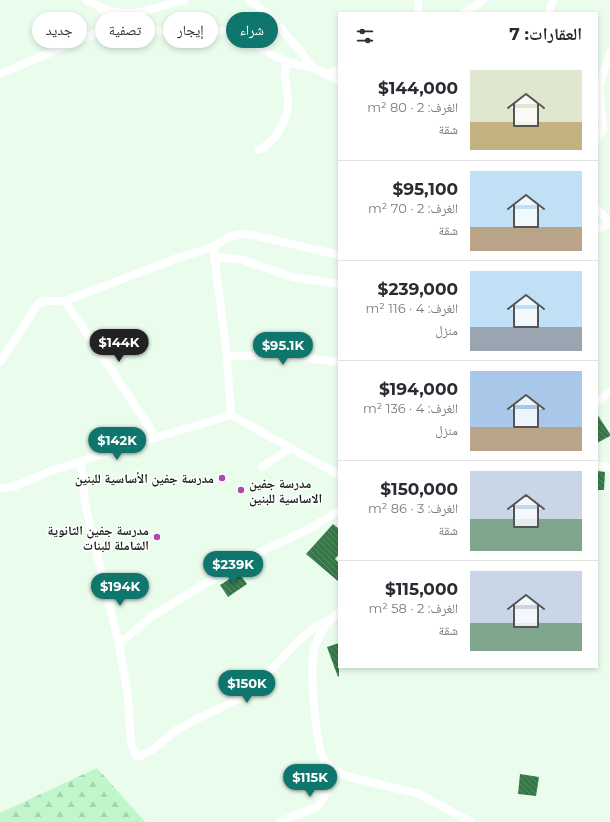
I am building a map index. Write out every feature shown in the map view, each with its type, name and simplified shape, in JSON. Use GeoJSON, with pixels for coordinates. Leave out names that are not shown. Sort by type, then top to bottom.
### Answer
{"type":"FeatureCollection","features":[{"type":"Feature","properties":{"kind":"street"},"geometry":{"type":"LineString","coordinates":[[86,0],[106,12]]}},
{"type":"Feature","properties":{"kind":"street"},"geometry":{"type":"LineString","coordinates":[[101,8],[137,14],[184,0]]}},
{"type":"Feature","properties":{"kind":"street"},"geometry":{"type":"LineString","coordinates":[[249,0],[282,28],[314,68]]}},
{"type":"Feature","properties":{"kind":"street"},"geometry":{"type":"LineString","coordinates":[[418,0],[418,12]]}},
{"type":"Feature","properties":{"kind":"street"},"geometry":{"type":"LineString","coordinates":[[465,12],[483,0]]}},
{"type":"Feature","properties":{"kind":"street"},"geometry":{"type":"LineString","coordinates":[[549,12],[553,0]]}},
{"type":"Feature","properties":{"kind":"street"},"geometry":{"type":"LineString","coordinates":[[155,31],[224,31],[236,33],[286,62],[314,68],[329,74],[338,80]]}},
{"type":"Feature","properties":{"kind":"street"},"geometry":{"type":"LineString","coordinates":[[0,74],[95,34]]}},
{"type":"Feature","properties":{"kind":"street"},"geometry":{"type":"LineString","coordinates":[[598,138],[607,129],[598,87],[610,53]]}},
{"type":"Feature","properties":{"kind":"street"},"geometry":{"type":"LineString","coordinates":[[258,150],[271,143],[286,115],[288,102],[284,74],[286,62]]}},
{"type":"Feature","properties":{"kind":"street"},"geometry":{"type":"LineString","coordinates":[[329,74],[338,70]]}},
{"type":"Feature","properties":{"kind":"street"},"geometry":{"type":"LineString","coordinates":[[598,210],[610,223],[598,229]]}},
{"type":"Feature","properties":{"kind":"street"},"geometry":{"type":"LineString","coordinates":[[0,362],[38,304],[44,300],[65,301],[175,259],[213,247],[229,237],[242,234],[338,255]]}},
{"type":"Feature","properties":{"kind":"street"},"geometry":{"type":"LineString","coordinates":[[213,247],[227,356],[231,415]]}},
{"type":"Feature","properties":{"kind":"street"},"geometry":{"type":"LineString","coordinates":[[214,257],[243,260],[292,276],[338,284]]}},
{"type":"Feature","properties":{"kind":"street"},"geometry":{"type":"LineString","coordinates":[[65,301],[156,437]]}},
{"type":"Feature","properties":{"kind":"street"},"geometry":{"type":"LineString","coordinates":[[227,356],[278,355],[338,362]]}},
{"type":"Feature","properties":{"kind":"street"},"geometry":{"type":"LineString","coordinates":[[598,401],[610,392]]}},
{"type":"Feature","properties":{"kind":"street"},"geometry":{"type":"LineString","coordinates":[[0,489],[58,468],[81,463],[156,437],[231,415],[338,474]]}},
{"type":"Feature","properties":{"kind":"street"},"geometry":{"type":"LineString","coordinates":[[262,467],[291,448]]}},
{"type":"Feature","properties":{"kind":"street"},"geometry":{"type":"LineString","coordinates":[[81,463],[85,504],[119,644],[128,696],[131,744],[138,757],[155,749],[181,728],[226,706],[246,693],[269,674],[304,635],[322,622],[336,615]]}},
{"type":"Feature","properties":{"kind":"street"},"geometry":{"type":"LineString","coordinates":[[598,465],[610,467]]}},
{"type":"Feature","properties":{"kind":"street"},"geometry":{"type":"LineString","coordinates":[[119,644],[151,617],[183,597],[254,555],[309,529],[338,512]]}},
{"type":"Feature","properties":{"kind":"street"},"geometry":{"type":"LineString","coordinates":[[280,822],[316,807],[322,803],[325,797],[325,761],[320,747],[317,725],[313,662],[317,640],[326,625],[336,615]]}},
{"type":"Feature","properties":{"kind":"street"},"geometry":{"type":"LineString","coordinates":[[325,761],[335,771],[346,776],[419,794],[471,822]]}},
{"type":"Feature","properties":{"kind":"green space"},"geometry":{"type":"Polygon","coordinates":[[[97,768],[145,822],[0,822],[0,813],[97,768]]]}},
{"type":"Feature","properties":{"kind":"building"},"geometry":{"type":"Polygon","coordinates":[[[598,416],[610,434],[610,436],[598,442],[598,416]]]}},
{"type":"Feature","properties":{"kind":"building"},"geometry":{"type":"Polygon","coordinates":[[[598,471],[605,472],[604,490],[598,490],[598,471]]]}},
{"type":"Feature","properties":{"kind":"building"},"geometry":{"type":"Polygon","coordinates":[[[333,524],[338,528],[338,555],[335,559],[338,562],[338,581],[306,554],[333,524]]]}},
{"type":"Feature","properties":{"kind":"building"},"geometry":{"type":"Polygon","coordinates":[[[239,573],[247,584],[228,597],[220,585],[239,573]]]}},
{"type":"Feature","properties":{"kind":"building"},"geometry":{"type":"Polygon","coordinates":[[[338,643],[338,677],[327,647],[338,643]]]}},
{"type":"Feature","properties":{"kind":"building"},"geometry":{"type":"Polygon","coordinates":[[[520,774],[539,777],[536,796],[518,794],[520,774]]]}},
{"type":"Feature","properties":{"kind":"place","name":"مدرسة جفين الأساسية للبنين"},"geometry":{"type":"Point","coordinates":[222,478]}},
{"type":"Feature","properties":{"kind":"place","name":"مدرسة جفين الاساسية للبنين"},"geometry":{"type":"Point","coordinates":[241,490]}},
{"type":"Feature","properties":{"kind":"place","name":"مدرسة جفين الثانوية الشاملة للبنات"},"geometry":{"type":"Point","coordinates":[157,537]}}]}
